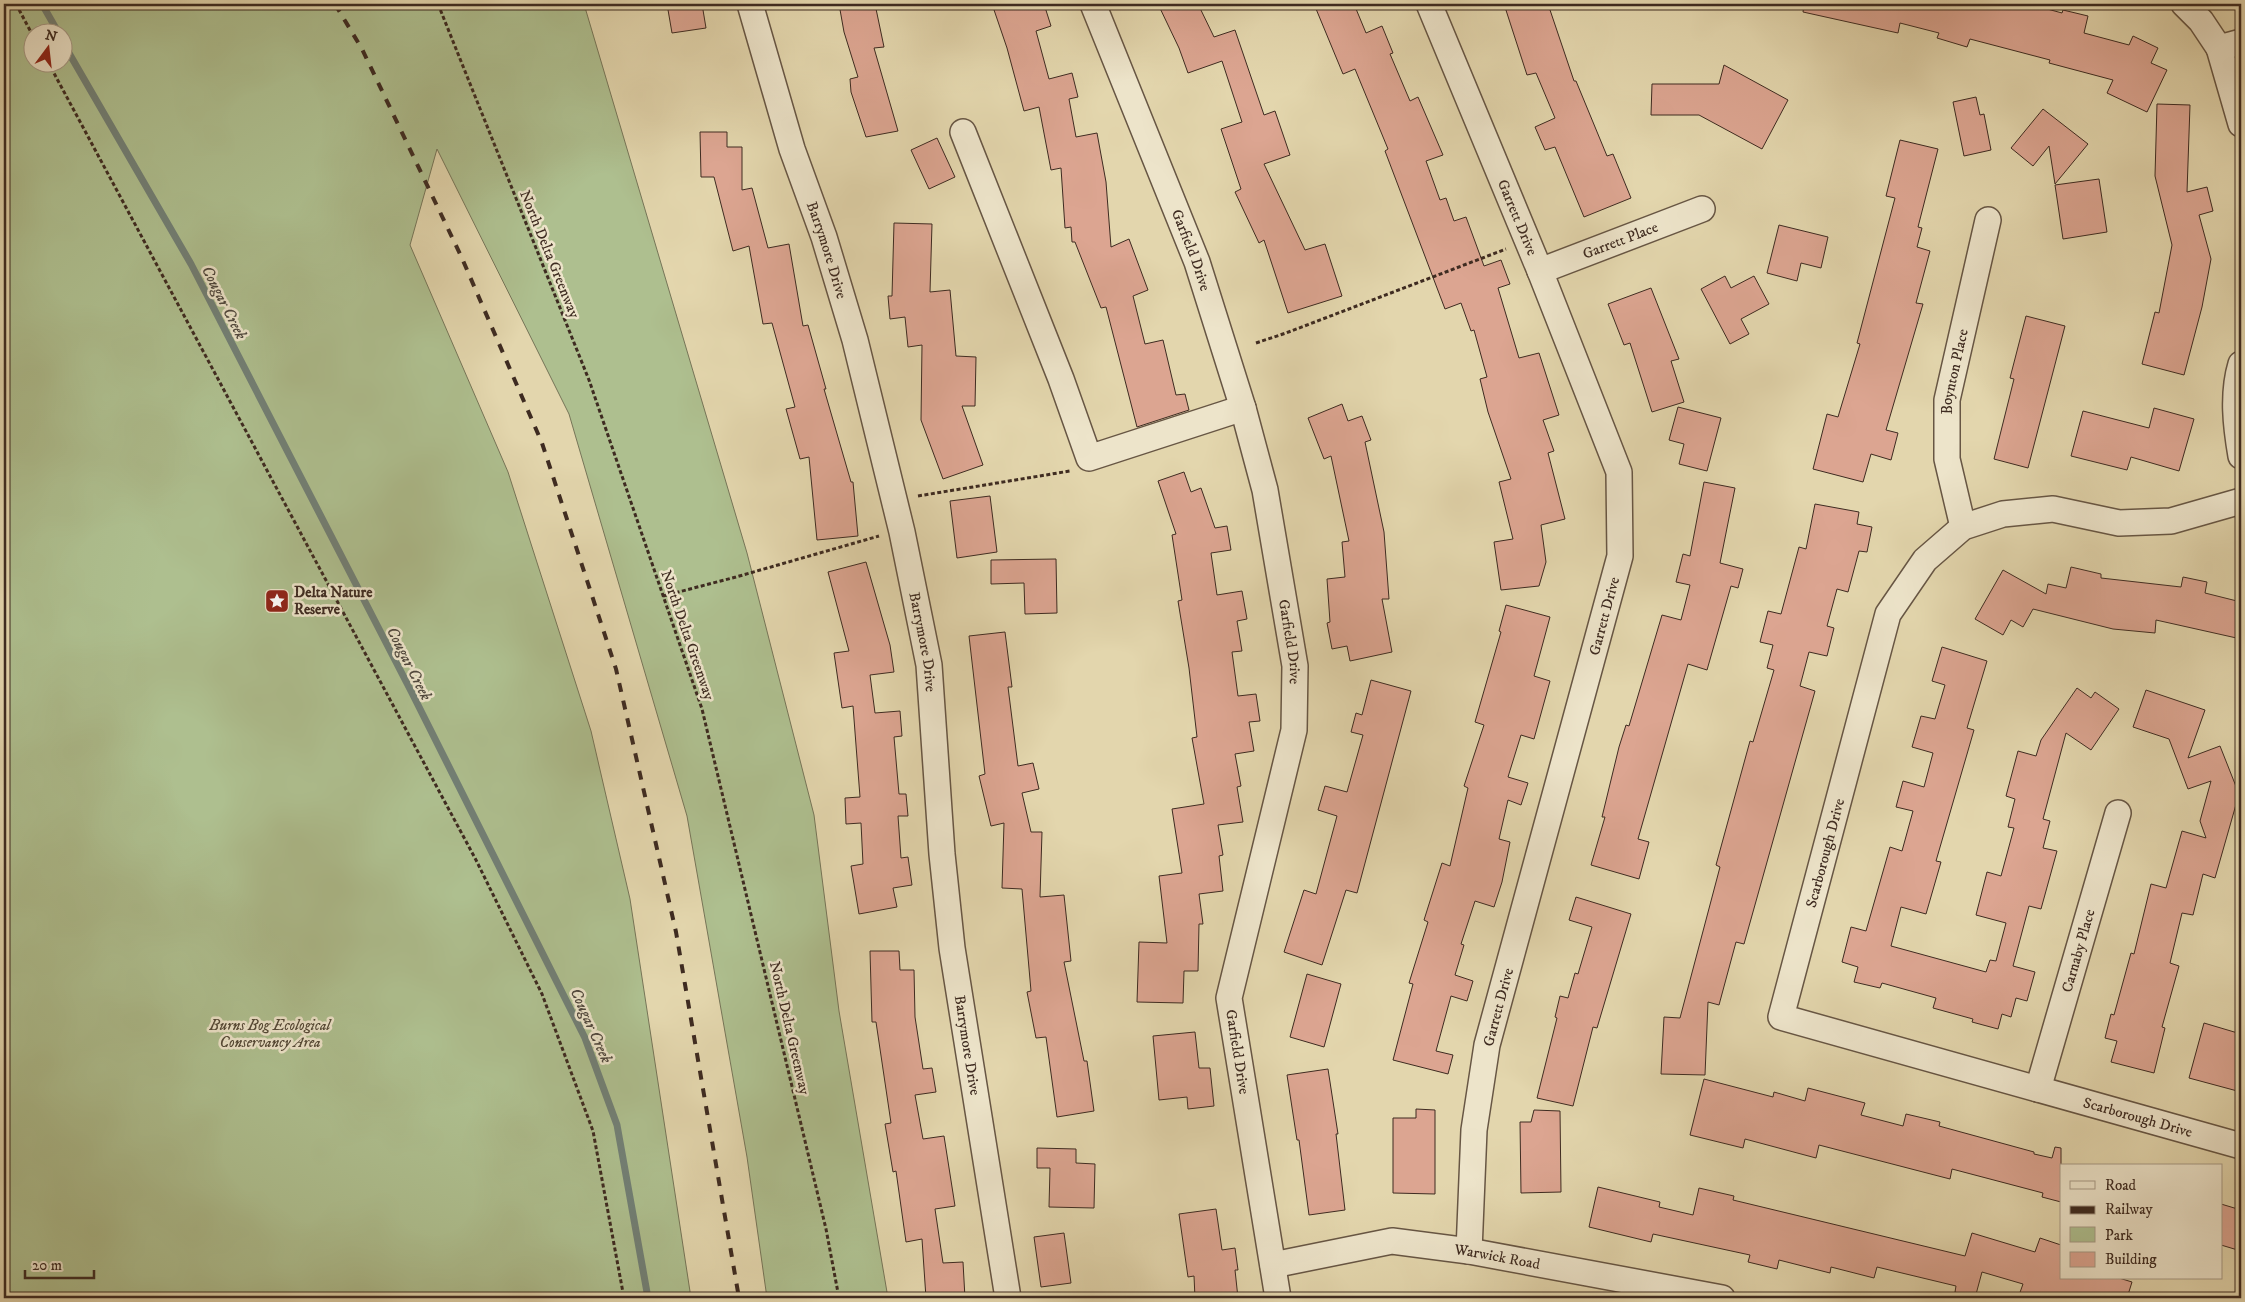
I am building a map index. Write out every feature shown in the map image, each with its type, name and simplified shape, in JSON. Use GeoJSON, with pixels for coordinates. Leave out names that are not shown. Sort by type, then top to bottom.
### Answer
{"type":"FeatureCollection","features":[{"type":"Feature","properties":{"kind":"street","name":"Barrymore Drive"},"geometry":{"type":"LineString","coordinates":[[750,4],[792,149],[824,237],[855,340],[902,532],[929,665],[942,854],[952,948],[1008,1298]]}},
{"type":"Feature","properties":{"kind":"street","name":"Garfield Drive"},"geometry":{"type":"LineString","coordinates":[[1094,4],[1197,262],[1243,408],[1266,490],[1295,666],[1294,730],[1229,998],[1278,1298]]}},
{"type":"Feature","properties":{"kind":"street","name":"Garrett Drive"},"geometry":{"type":"LineString","coordinates":[[1429,4],[1540,272],[1619,472],[1620,556],[1487,1045],[1474,1130],[1469,1251]]}},
{"type":"Feature","properties":{"kind":"street"},"geometry":{"type":"LineString","coordinates":[[2184,4],[2230,45],[2241,124]]}},
{"type":"Feature","properties":{"kind":"street"},"geometry":{"type":"LineString","coordinates":[[963,132],[1089,458],[1243,408]]}},
{"type":"Feature","properties":{"kind":"street","name":"Garrett Place"},"geometry":{"type":"LineString","coordinates":[[1540,272],[1702,209]]}},
{"type":"Feature","properties":{"kind":"street","name":"Boynton Place"},"geometry":{"type":"LineString","coordinates":[[1963,527],[1947,459],[1947,400],[1988,220]]}},
{"type":"Feature","properties":{"kind":"street"},"geometry":{"type":"LineString","coordinates":[[2241,364],[2238,376],[2236,428],[2241,456]]}},
{"type":"Feature","properties":{"kind":"street","name":"Scarborough Drive"},"geometry":{"type":"LineString","coordinates":[[2241,501],[2171,521],[2119,523],[2053,509],[2003,514],[1963,527],[1925,560],[1888,614],[1781,1017],[2241,1146]]}},
{"type":"Feature","properties":{"kind":"street","name":"Carnaby Place"},"geometry":{"type":"LineString","coordinates":[[2038,1089],[2118,813]]}},
{"type":"Feature","properties":{"kind":"street","name":"Warwick Road"},"geometry":{"type":"LineString","coordinates":[[1272,1265],[1392,1241],[1469,1251],[1722,1298]]}},
{"type":"Feature","properties":{"kind":"path"},"geometry":{"type":"LineString","coordinates":[[16,4],[26,22]]}},
{"type":"Feature","properties":{"kind":"path","name":"North Delta Greenway"},"geometry":{"type":"LineString","coordinates":[[438,4],[589,380],[702,709],[826,1229],[839,1298]]}},
{"type":"Feature","properties":{"kind":"path"},"geometry":{"type":"LineString","coordinates":[[53,72],[476,860],[542,994],[593,1131],[624,1298]]}},
{"type":"Feature","properties":{"kind":"path"},"geometry":{"type":"LineString","coordinates":[[1256,343],[1512,247]]}},
{"type":"Feature","properties":{"kind":"path"},"geometry":{"type":"LineString","coordinates":[[921,496],[1073,471]]}},
{"type":"Feature","properties":{"kind":"path"},"geometry":{"type":"LineString","coordinates":[[663,596],[882,535]]}},
{"type":"Feature","properties":{"kind":"green space","name":"Burns Bog Ecological Conservancy Area"},"geometry":{"type":"Polygon","coordinates":[[[4,4],[584,4],[747,553],[814,815],[839,1011],[888,1298],[767,1298],[747,1157],[687,816],[569,414],[437,149],[410,245],[508,472],[591,731],[630,899],[691,1298],[4,1298],[4,4]]]}},
{"type":"Feature","properties":{"kind":"building"},"geometry":{"type":"Polygon","coordinates":[[[667,4],[702,4],[706,28],[672,33],[667,4]]]}},
{"type":"Feature","properties":{"kind":"building"},"geometry":{"type":"Polygon","coordinates":[[[839,4],[875,4],[884,47],[874,48],[898,131],[866,137],[851,92],[850,79],[858,77],[844,32],[839,4]]]}},
{"type":"Feature","properties":{"kind":"building"},"geometry":{"type":"Polygon","coordinates":[[[992,4],[1044,4],[1051,26],[1036,31],[1049,79],[1072,73],[1078,97],[1069,99],[1076,137],[1097,133],[1106,182],[1111,247],[1129,239],[1148,290],[1133,296],[1145,344],[1163,340],[1176,395],[1185,394],[1189,410],[1137,427],[1106,307],[1101,308],[1075,242],[1072,242],[1071,227],[1065,228],[1061,168],[1051,170],[1039,107],[1024,111],[1007,48],[992,4]]]}},
{"type":"Feature","properties":{"kind":"building"},"geometry":{"type":"Polygon","coordinates":[[[1158,4],[1198,4],[1214,37],[1235,30],[1264,115],[1275,111],[1290,155],[1264,164],[1305,250],[1325,244],[1342,296],[1288,313],[1264,240],[1259,243],[1235,192],[1241,189],[1221,129],[1242,122],[1222,61],[1188,73],[1179,48],[1158,4]]]}},
{"type":"Feature","properties":{"kind":"building"},"geometry":{"type":"Polygon","coordinates":[[[1314,4],[1354,4],[1366,33],[1382,26],[1393,53],[1390,54],[1410,101],[1418,97],[1443,155],[1426,161],[1440,200],[1446,198],[1454,221],[1466,217],[1484,266],[1501,260],[1510,284],[1498,288],[1519,358],[1539,353],[1559,415],[1543,420],[1554,451],[1548,453],[1565,519],[1541,525],[1546,562],[1539,586],[1501,590],[1494,542],[1513,539],[1499,482],[1511,479],[1488,412],[1480,379],[1487,377],[1474,330],[1471,331],[1461,303],[1445,309],[1385,151],[1388,149],[1355,69],[1343,74],[1314,4]]]}},
{"type":"Feature","properties":{"kind":"building"},"geometry":{"type":"Polygon","coordinates":[[[1504,4],[1548,4],[1574,81],[1576,81],[1607,156],[1613,154],[1631,198],[1584,217],[1555,147],[1545,150],[1535,127],[1555,118],[1536,73],[1527,75],[1504,4]]]}},
{"type":"Feature","properties":{"kind":"building"},"geometry":{"type":"Polygon","coordinates":[[[1804,4],[2029,4],[2062,13],[2063,10],[2088,16],[2084,33],[2129,45],[2133,36],[2158,48],[2151,63],[2167,70],[2147,112],[2107,93],[2113,80],[2049,63],[2050,60],[1970,39],[1967,47],[1937,38],[1939,33],[1900,23],[1898,33],[1803,12],[1804,4]]]}},
{"type":"Feature","properties":{"kind":"building"},"geometry":{"type":"Polygon","coordinates":[[[1724,65],[1788,100],[1762,149],[1699,115],[1651,115],[1652,84],[1719,84],[1724,65]]]}},
{"type":"Feature","properties":{"kind":"building"},"geometry":{"type":"Polygon","coordinates":[[[1976,97],[1980,115],[1984,114],[1991,150],[1964,156],[1953,102],[1976,97]]]}},
{"type":"Feature","properties":{"kind":"building"},"geometry":{"type":"Polygon","coordinates":[[[2157,104],[2190,105],[2187,192],[2207,187],[2213,211],[2199,215],[2211,259],[2202,307],[2184,375],[2142,364],[2155,312],[2159,313],[2172,245],[2155,176],[2157,104]]]}},
{"type":"Feature","properties":{"kind":"building"},"geometry":{"type":"Polygon","coordinates":[[[2043,109],[2088,144],[2055,184],[2049,146],[2033,166],[2011,148],[2043,109]]]}},
{"type":"Feature","properties":{"kind":"building"},"geometry":{"type":"Polygon","coordinates":[[[700,132],[727,132],[727,147],[742,147],[742,190],[752,188],[768,248],[789,244],[803,326],[808,325],[826,389],[824,389],[851,482],[853,482],[858,536],[817,540],[809,457],[800,459],[786,409],[795,407],[772,323],[763,324],[749,246],[733,251],[714,177],[701,177],[700,132]]]}},
{"type":"Feature","properties":{"kind":"building"},"geometry":{"type":"Polygon","coordinates":[[[937,138],[955,177],[929,189],[911,150],[937,138]]]}},
{"type":"Feature","properties":{"kind":"building"},"geometry":{"type":"Polygon","coordinates":[[[1900,140],[1938,149],[1918,227],[1922,228],[1917,247],[1930,251],[1916,303],[1923,304],[1886,430],[1898,433],[1891,460],[1871,454],[1863,482],[1813,469],[1827,414],[1838,417],[1860,344],[1857,343],[1895,198],[1886,196],[1900,140]]]}},
{"type":"Feature","properties":{"kind":"building"},"geometry":{"type":"Polygon","coordinates":[[[2099,179],[2107,232],[2063,239],[2055,185],[2099,179]]]}},
{"type":"Feature","properties":{"kind":"building"},"geometry":{"type":"Polygon","coordinates":[[[894,223],[932,224],[930,292],[950,290],[956,356],[976,357],[975,406],[962,406],[983,465],[943,479],[921,420],[922,345],[908,347],[905,317],[890,319],[888,296],[892,296],[894,223]]]}},
{"type":"Feature","properties":{"kind":"building"},"geometry":{"type":"Polygon","coordinates":[[[1779,225],[1828,237],[1821,268],[1801,263],[1797,281],[1767,273],[1779,225]]]}},
{"type":"Feature","properties":{"kind":"building"},"geometry":{"type":"Polygon","coordinates":[[[1725,276],[1731,288],[1754,276],[1769,304],[1741,319],[1749,334],[1730,344],[1701,289],[1725,276]]]}},
{"type":"Feature","properties":{"kind":"building"},"geometry":{"type":"Polygon","coordinates":[[[1651,288],[1679,359],[1671,361],[1684,402],[1652,412],[1630,343],[1624,345],[1608,304],[1651,288]]]}},
{"type":"Feature","properties":{"kind":"building"},"geometry":{"type":"Polygon","coordinates":[[[2026,316],[2065,326],[2028,468],[1994,459],[2014,379],[2010,378],[2026,316]]]}},
{"type":"Feature","properties":{"kind":"building"},"geometry":{"type":"Polygon","coordinates":[[[1342,404],[1348,421],[1362,416],[1371,440],[1365,442],[1384,532],[1389,599],[1382,599],[1392,652],[1350,661],[1347,646],[1332,649],[1327,623],[1330,622],[1327,579],[1345,577],[1342,542],[1349,541],[1331,456],[1324,459],[1308,418],[1342,404]]]}},
{"type":"Feature","properties":{"kind":"building"},"geometry":{"type":"Polygon","coordinates":[[[1678,407],[1721,418],[1707,471],[1679,464],[1684,444],[1669,440],[1678,407]]]}},
{"type":"Feature","properties":{"kind":"building"},"geometry":{"type":"Polygon","coordinates":[[[2154,408],[2194,419],[2179,471],[2131,457],[2127,470],[2071,456],[2083,411],[2149,428],[2154,408]]]}},
{"type":"Feature","properties":{"kind":"building"},"geometry":{"type":"Polygon","coordinates":[[[1184,472],[1191,492],[1201,488],[1215,528],[1227,526],[1231,550],[1211,553],[1217,595],[1242,591],[1247,619],[1237,621],[1242,651],[1232,652],[1238,696],[1256,694],[1260,721],[1249,722],[1254,751],[1235,754],[1241,786],[1237,787],[1243,822],[1218,825],[1223,855],[1219,856],[1223,891],[1199,894],[1203,924],[1199,924],[1198,971],[1184,971],[1183,1003],[1137,1002],[1139,942],[1167,943],[1159,876],[1182,873],[1172,809],[1204,804],[1192,738],[1197,737],[1189,668],[1178,601],[1182,600],[1172,535],[1176,534],[1158,481],[1184,472]]]}},
{"type":"Feature","properties":{"kind":"building"},"geometry":{"type":"Polygon","coordinates":[[[1704,482],[1735,488],[1720,563],[1743,569],[1738,588],[1731,586],[1707,670],[1688,664],[1638,839],[1649,842],[1639,879],[1591,865],[1605,817],[1602,817],[1619,747],[1626,725],[1629,726],[1662,615],[1681,620],[1690,585],[1676,582],[1683,554],[1690,556],[1704,482]]]}},
{"type":"Feature","properties":{"kind":"building"},"geometry":{"type":"Polygon","coordinates":[[[990,496],[997,552],[957,558],[950,501],[990,496]]]}},
{"type":"Feature","properties":{"kind":"building"},"geometry":{"type":"Polygon","coordinates":[[[1815,504],[1859,512],[1857,524],[1872,527],[1867,552],[1859,551],[1848,592],[1837,589],[1827,626],[1834,628],[1827,656],[1809,652],[1800,686],[1815,691],[1744,944],[1736,942],[1719,1005],[1708,1002],[1705,1075],[1661,1074],[1664,1017],[1680,1018],[1720,867],[1716,865],[1750,741],[1753,742],[1774,670],[1767,668],[1773,645],[1760,642],[1768,611],[1781,614],[1799,547],[1806,549],[1815,504]]]}},
{"type":"Feature","properties":{"kind":"building"},"geometry":{"type":"Polygon","coordinates":[[[1056,559],[1057,613],[1025,614],[1024,583],[991,584],[991,560],[1056,559]]]}},
{"type":"Feature","properties":{"kind":"building"},"geometry":{"type":"Polygon","coordinates":[[[866,562],[890,645],[894,672],[870,675],[875,713],[900,711],[902,736],[894,737],[899,794],[906,794],[908,816],[898,816],[901,858],[908,857],[912,885],[893,888],[897,907],[859,914],[851,866],[863,864],[861,823],[846,824],[845,798],[860,797],[853,706],[842,708],[834,653],[849,651],[828,572],[866,562]]]}},
{"type":"Feature","properties":{"kind":"building"},"geometry":{"type":"Polygon","coordinates":[[[2071,567],[2101,574],[2101,578],[2181,587],[2183,577],[2207,582],[2205,593],[2241,602],[2241,639],[2156,620],[2155,633],[2113,629],[2033,609],[2023,627],[2011,620],[2003,635],[1975,619],[2003,570],[2046,594],[2048,584],[2066,588],[2071,567]]]}},
{"type":"Feature","properties":{"kind":"building"},"geometry":{"type":"Polygon","coordinates":[[[1506,605],[1550,617],[1534,676],[1550,681],[1534,739],[1521,735],[1508,777],[1528,783],[1521,805],[1508,800],[1499,839],[1510,842],[1502,882],[1494,907],[1475,901],[1461,944],[1464,945],[1455,975],[1473,981],[1467,1001],[1451,996],[1436,1051],[1453,1055],[1448,1074],[1393,1060],[1413,984],[1409,983],[1428,922],[1424,920],[1442,863],[1450,866],[1468,788],[1464,786],[1484,725],[1475,722],[1501,632],[1499,631],[1506,605]]]}},
{"type":"Feature","properties":{"kind":"building"},"geometry":{"type":"Polygon","coordinates":[[[1005,632],[1012,687],[1008,687],[1018,766],[1033,763],[1039,789],[1022,793],[1031,832],[1042,832],[1040,897],[1064,895],[1071,961],[1064,962],[1084,1061],[1087,1061],[1094,1111],[1057,1117],[1046,1037],[1036,1038],[1027,992],[1031,991],[1022,889],[1002,888],[1004,823],[991,826],[979,776],[985,774],[969,636],[1005,632]]]}},
{"type":"Feature","properties":{"kind":"building"},"geometry":{"type":"Polygon","coordinates":[[[1942,647],[1987,661],[1967,728],[1974,730],[1936,861],[1941,862],[1926,914],[1901,907],[1891,946],[1986,972],[1990,960],[1996,961],[2006,923],[1976,915],[1987,872],[2001,876],[2014,828],[2008,827],[2015,799],[2006,796],[2018,751],[2036,756],[2041,740],[2077,688],[2091,698],[2095,692],[2119,709],[2091,750],[2066,733],[2043,819],[2050,821],[2043,848],[2057,851],[2041,909],[2029,906],[2013,966],[2035,972],[2027,1001],[2016,998],[2011,1017],[2002,1014],[1998,1029],[1972,1022],[1973,1019],[1933,1008],[1936,998],[1882,983],[1880,988],[1854,982],[1858,967],[1842,962],[1851,927],[1866,931],[1890,847],[1902,851],[1913,811],[1896,807],[1903,781],[1924,787],[1933,753],[1912,747],[1921,716],[1935,719],[1945,685],[1932,681],[1942,647]]]}},
{"type":"Feature","properties":{"kind":"building"},"geometry":{"type":"Polygon","coordinates":[[[1371,680],[1411,691],[1357,893],[1346,890],[1322,965],[1284,952],[1304,890],[1316,894],[1337,816],[1318,810],[1325,786],[1347,792],[1363,735],[1351,732],[1356,713],[1362,715],[1371,680]]]}},
{"type":"Feature","properties":{"kind":"building"},"geometry":{"type":"Polygon","coordinates":[[[2146,690],[2205,710],[2188,758],[2220,746],[2239,794],[2215,878],[2203,874],[2193,915],[2182,913],[2170,963],[2179,966],[2162,1027],[2165,1028],[2154,1073],[2111,1062],[2117,1041],[2105,1038],[2111,1014],[2114,1015],[2131,953],[2134,954],[2151,884],[2166,888],[2182,831],[2206,838],[2200,821],[2211,781],[2188,789],[2169,739],[2133,727],[2146,690]]]}},
{"type":"Feature","properties":{"kind":"building"},"geometry":{"type":"Polygon","coordinates":[[[1576,897],[1631,914],[1597,1028],[1593,1027],[1573,1106],[1537,1098],[1557,1018],[1555,1017],[1560,996],[1568,998],[1575,973],[1578,974],[1592,927],[1569,920],[1576,897]]]}},
{"type":"Feature","properties":{"kind":"building"},"geometry":{"type":"Polygon","coordinates":[[[870,951],[899,951],[900,970],[914,970],[915,1017],[923,1069],[932,1068],[936,1092],[915,1095],[923,1139],[944,1136],[955,1206],[935,1209],[943,1263],[963,1262],[965,1298],[926,1298],[922,1239],[906,1242],[896,1171],[893,1172],[885,1124],[891,1123],[876,1022],[872,1022],[870,951]]]}},
{"type":"Feature","properties":{"kind":"building"},"geometry":{"type":"Polygon","coordinates":[[[1307,974],[1341,984],[1324,1047],[1290,1037],[1307,974]]]}},
{"type":"Feature","properties":{"kind":"building"},"geometry":{"type":"Polygon","coordinates":[[[2204,1023],[2241,1034],[2241,1092],[2189,1078],[2204,1023]]]}},
{"type":"Feature","properties":{"kind":"building"},"geometry":{"type":"Polygon","coordinates":[[[1195,1032],[1199,1068],[1210,1068],[1214,1106],[1188,1109],[1187,1097],[1159,1100],[1153,1036],[1195,1032]]]}},
{"type":"Feature","properties":{"kind":"building"},"geometry":{"type":"Polygon","coordinates":[[[1328,1069],[1338,1134],[1336,1134],[1345,1210],[1309,1215],[1299,1140],[1297,1140],[1287,1075],[1328,1069]]]}},
{"type":"Feature","properties":{"kind":"building"},"geometry":{"type":"Polygon","coordinates":[[[1704,1079],[1773,1097],[1774,1092],[1805,1101],[1808,1088],[1865,1103],[1861,1115],[1903,1126],[1906,1114],[1940,1122],[1939,1126],[2052,1158],[2055,1147],[2061,1148],[2060,1202],[2042,1197],[2043,1193],[1952,1169],[1950,1179],[1819,1145],[1816,1158],[1745,1139],[1743,1148],[1690,1135],[1704,1079]]]}},
{"type":"Feature","properties":{"kind":"building"},"geometry":{"type":"Polygon","coordinates":[[[1416,1109],[1435,1110],[1435,1194],[1393,1193],[1393,1118],[1416,1118],[1416,1109]]]}},
{"type":"Feature","properties":{"kind":"building"},"geometry":{"type":"Polygon","coordinates":[[[1534,1110],[1560,1111],[1561,1192],[1521,1193],[1520,1122],[1531,1122],[1534,1110]]]}},
{"type":"Feature","properties":{"kind":"building"},"geometry":{"type":"Polygon","coordinates":[[[1037,1148],[1076,1149],[1076,1163],[1095,1164],[1094,1208],[1049,1207],[1050,1168],[1037,1168],[1037,1148]]]}},
{"type":"Feature","properties":{"kind":"building"},"geometry":{"type":"Polygon","coordinates":[[[1598,1187],[1660,1202],[1659,1207],[1693,1215],[1699,1188],[1734,1196],[1733,1200],[1965,1256],[1972,1233],[2035,1252],[2040,1238],[2060,1245],[2060,1280],[2126,1280],[2132,1282],[2127,1298],[2018,1298],[2023,1284],[1982,1272],[1975,1298],[1955,1292],[1956,1286],[1877,1267],[1874,1278],[1831,1267],[1830,1273],[1779,1260],[1777,1269],[1748,1262],[1750,1255],[1653,1234],[1651,1242],[1589,1227],[1598,1187]]]}},
{"type":"Feature","properties":{"kind":"building"},"geometry":{"type":"Polygon","coordinates":[[[2222,1204],[2241,1210],[2241,1251],[2222,1245],[2222,1204]]]}},
{"type":"Feature","properties":{"kind":"building"},"geometry":{"type":"Polygon","coordinates":[[[1216,1209],[1222,1250],[1235,1248],[1238,1270],[1235,1270],[1238,1298],[1195,1298],[1194,1276],[1188,1277],[1179,1214],[1216,1209]]]}},
{"type":"Feature","properties":{"kind":"building"},"geometry":{"type":"Polygon","coordinates":[[[1064,1233],[1071,1283],[1041,1287],[1034,1237],[1064,1233]]]}},
{"type":"Feature","properties":{"kind":"waterway","name":"Cougar Creek"},"geometry":{"type":"LineString","coordinates":[[42,4],[52,22]]}},
{"type":"Feature","properties":{"kind":"waterway","name":"Cougar Creek"},"geometry":{"type":"LineString","coordinates":[[72,58],[191,264],[412,693],[585,1038],[617,1125],[648,1298]]}},
{"type":"Feature","properties":{"kind":"railway"},"geometry":{"type":"LineString","coordinates":[[335,4],[362,49],[461,256],[542,443],[616,669],[676,932],[739,1298]]}},
{"type":"Feature","properties":{"kind":"place","name":"Delta Nature Reserve"},"geometry":{"type":"Point","coordinates":[277,601]}}]}
